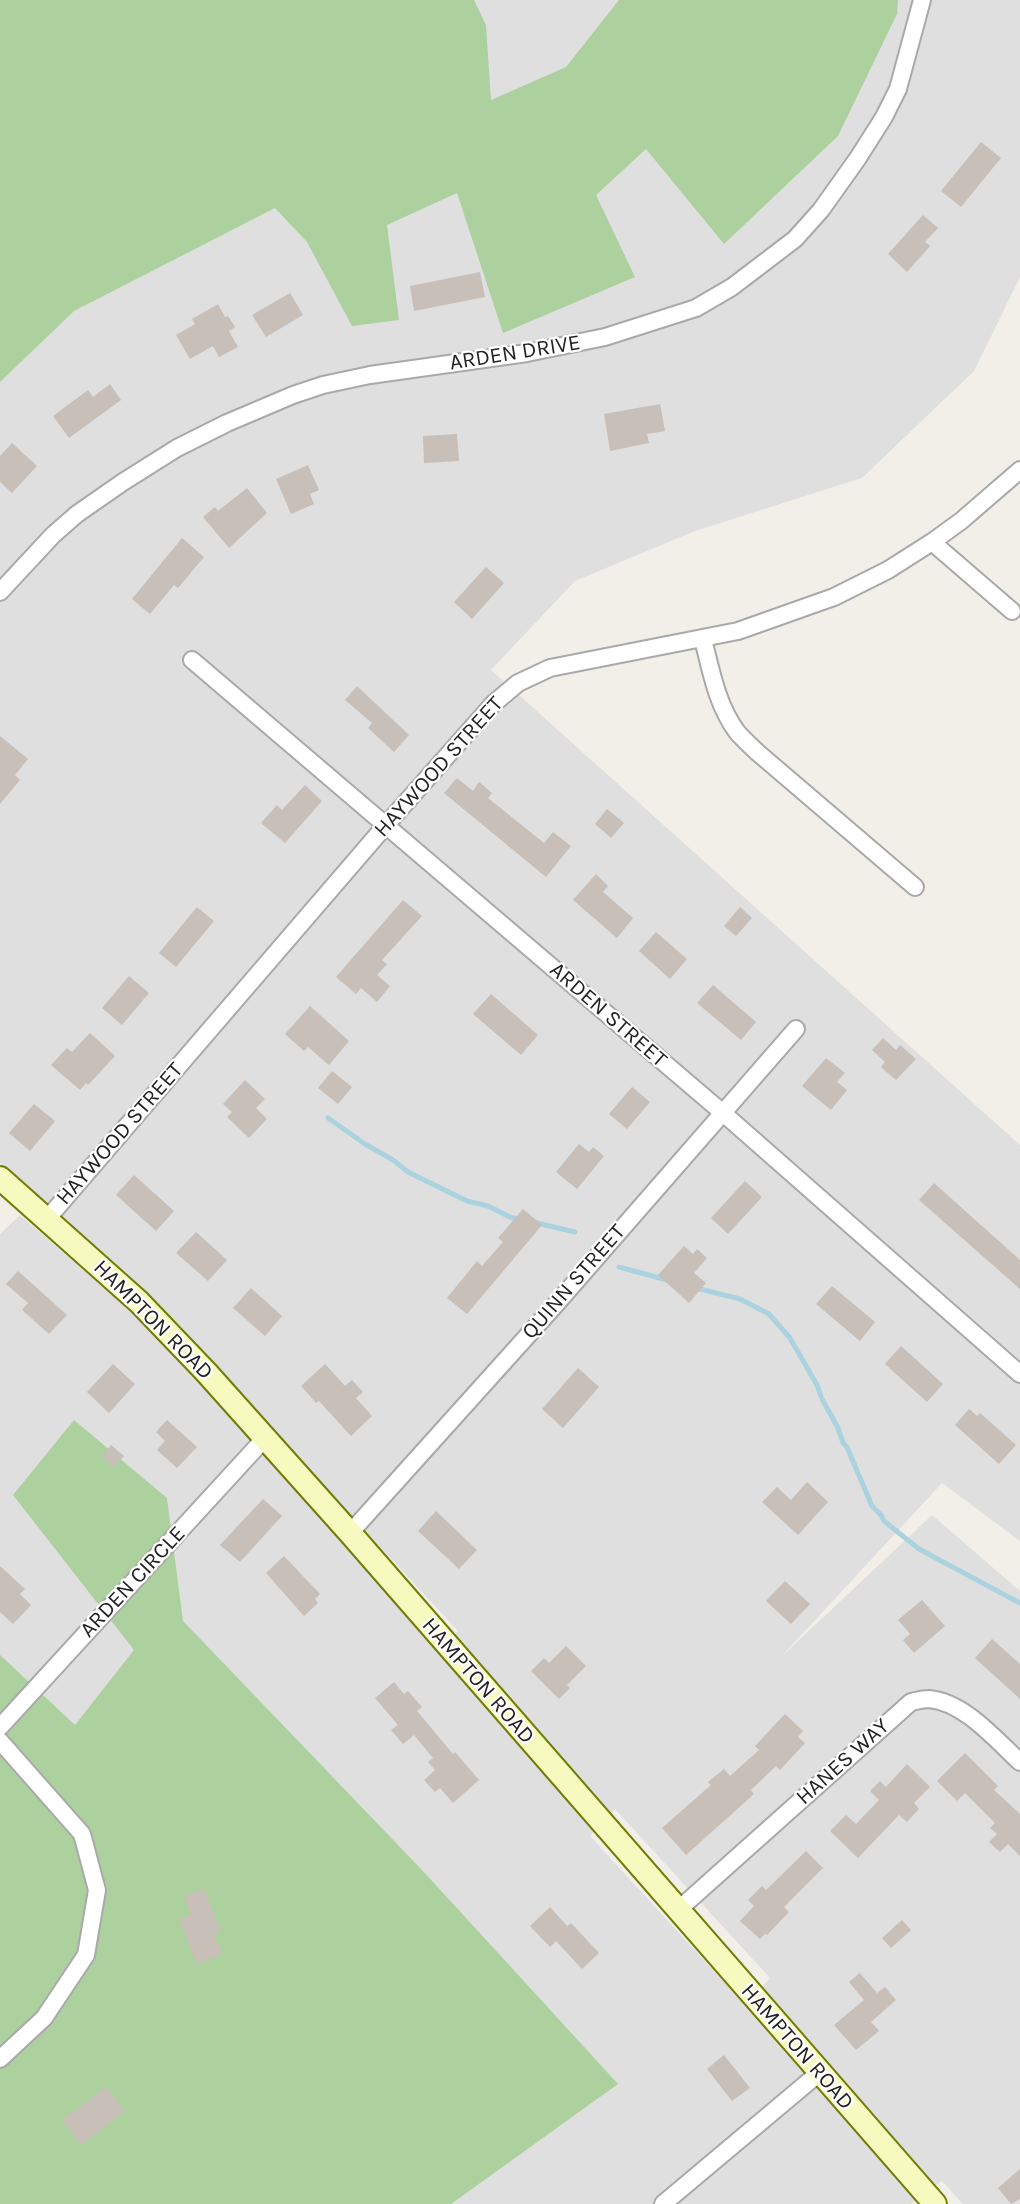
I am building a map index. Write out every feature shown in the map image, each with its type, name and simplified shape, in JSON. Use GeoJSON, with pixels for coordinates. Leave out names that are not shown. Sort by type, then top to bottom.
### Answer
{"type":"FeatureCollection","features":[{"type":"Feature","properties":{"kind":"main road","name":"HAMPTON ROAD"},"geometry":{"type":"LineString","coordinates":[[0,1178],[139,1302],[266,1438],[934,2204]]}},
{"type":"Feature","properties":{"kind":"street","name":"ARDEN DRIVE"},"geometry":{"type":"LineString","coordinates":[[0,592],[53,535],[77,514],[123,482],[177,448],[227,423],[293,395],[323,385],[370,375],[527,353],[606,337],[696,308],[732,287],[795,239],[821,210],[858,158],[884,117],[898,89],[922,0]]}},
{"type":"Feature","properties":{"kind":"street","name":"HAYWOOD STREET"},"geometry":{"type":"LineString","coordinates":[[47,1219],[386,825],[493,704],[518,683],[549,668],[738,631],[834,597],[888,570],[932,542],[961,521],[1020,470]]}},
{"type":"Feature","properties":{"kind":"street"},"geometry":{"type":"LineString","coordinates":[[932,542],[1012,610]]}},
{"type":"Feature","properties":{"kind":"street"},"geometry":{"type":"LineString","coordinates":[[703,639],[715,688],[726,714],[738,732],[757,752],[915,887]]}},
{"type":"Feature","properties":{"kind":"street","name":"ARDEN STREET"},"geometry":{"type":"LineString","coordinates":[[192,660],[723,1113],[1020,1374]]}},
{"type":"Feature","properties":{"kind":"street","name":"QUINN STREET"},"geometry":{"type":"LineString","coordinates":[[350,1533],[557,1303],[796,1029]]}},
{"type":"Feature","properties":{"kind":"street","name":"ARDEN CIRCLE"},"geometry":{"type":"LineString","coordinates":[[0,1727],[266,1438]]}},
{"type":"Feature","properties":{"kind":"street","name":"HANES WAY"},"geometry":{"type":"LineString","coordinates":[[678,1910],[911,1702],[928,1699],[962,1710],[1020,1762]]}},
{"type":"Feature","properties":{"kind":"street"},"geometry":{"type":"LineString","coordinates":[[0,1741],[82,1834],[97,1890],[86,1955],[44,2018],[0,2059]]}},
{"type":"Feature","properties":{"kind":"street"},"geometry":{"type":"LineString","coordinates":[[663,2204],[819,2073]]}},
{"type":"Feature","properties":{"kind":"shaded area"},"geometry":{"type":"Polygon","coordinates":[[[0,0],[1020,0],[1020,277],[974,371],[862,478],[695,531],[575,581],[491,670],[1020,1145],[1020,1541],[942,1483],[781,1657],[932,1515],[1020,1591],[1020,2204],[963,2204],[942,2181],[911,2204],[0,2204],[0,1234],[20,1215],[145,1324],[284,1475],[436,1651],[458,1631],[270,1428],[112,1267],[0,1163],[0,0]],[[346,1792],[475,1928],[423,1871],[346,1792]],[[615,1809],[590,1836],[745,2005],[770,1978],[615,1809]]]}},
{"type":"Feature","properties":{"kind":"green space"},"geometry":{"type":"Polygon","coordinates":[[[0,0],[474,0],[486,25],[491,100],[566,67],[619,0],[898,0],[897,14],[838,136],[724,244],[646,149],[596,195],[635,277],[503,333],[457,193],[387,225],[399,320],[352,326],[307,242],[275,208],[74,311],[0,382],[0,0]]]}},
{"type":"Feature","properties":{"kind":"green space"},"geometry":{"type":"Polygon","coordinates":[[[74,1420],[167,1498],[183,1621],[423,1871],[618,2084],[451,2204],[0,2204],[0,1655],[75,1725],[134,1650],[13,1495],[74,1420]]]}},
{"type":"Feature","properties":{"kind":"building"},"geometry":{"type":"Polygon","coordinates":[[[981,142],[1001,158],[961,207],[941,191],[981,142]]]}},
{"type":"Feature","properties":{"kind":"building"},"geometry":{"type":"Polygon","coordinates":[[[923,215],[938,228],[925,242],[930,246],[907,272],[888,254],[923,215]]]}},
{"type":"Feature","properties":{"kind":"building"},"geometry":{"type":"Polygon","coordinates":[[[480,272],[485,297],[414,311],[410,286],[480,272]]]}},
{"type":"Feature","properties":{"kind":"building"},"geometry":{"type":"Polygon","coordinates":[[[290,293],[303,315],[266,337],[252,315],[290,293]]]}},
{"type":"Feature","properties":{"kind":"building"},"geometry":{"type":"Polygon","coordinates":[[[218,304],[225,317],[228,316],[235,327],[229,331],[238,347],[219,357],[213,346],[190,359],[176,335],[195,324],[192,319],[218,304]]]}},
{"type":"Feature","properties":{"kind":"building"},"geometry":{"type":"Polygon","coordinates":[[[110,384],[121,400],[69,438],[53,416],[88,390],[93,397],[110,384]]]}},
{"type":"Feature","properties":{"kind":"building"},"geometry":{"type":"Polygon","coordinates":[[[660,404],[665,431],[647,434],[649,443],[610,451],[604,414],[660,404]]]}},
{"type":"Feature","properties":{"kind":"building"},"geometry":{"type":"Polygon","coordinates":[[[457,434],[459,461],[424,463],[423,436],[457,434]]]}},
{"type":"Feature","properties":{"kind":"building"},"geometry":{"type":"Polygon","coordinates":[[[12,443],[37,466],[12,493],[0,482],[0,456],[12,443]]]}},
{"type":"Feature","properties":{"kind":"building"},"geometry":{"type":"Polygon","coordinates":[[[308,465],[319,490],[310,494],[314,504],[291,514],[276,479],[308,465]]]}},
{"type":"Feature","properties":{"kind":"building"},"geometry":{"type":"Polygon","coordinates":[[[247,488],[267,513],[229,548],[203,517],[215,507],[218,511],[247,488]]]}},
{"type":"Feature","properties":{"kind":"building"},"geometry":{"type":"Polygon","coordinates":[[[182,538],[204,557],[178,588],[174,585],[150,614],[132,599],[182,538]]]}},
{"type":"Feature","properties":{"kind":"building"},"geometry":{"type":"Polygon","coordinates":[[[486,567],[504,583],[472,619],[454,602],[486,567]]]}},
{"type":"Feature","properties":{"kind":"building"},"geometry":{"type":"Polygon","coordinates":[[[357,686],[409,735],[394,752],[368,728],[372,723],[345,700],[357,686]]]}},
{"type":"Feature","properties":{"kind":"building"},"geometry":{"type":"Polygon","coordinates":[[[0,736],[28,759],[15,775],[20,780],[0,804],[0,736]]]}},
{"type":"Feature","properties":{"kind":"building"},"geometry":{"type":"Polygon","coordinates":[[[457,778],[473,791],[479,782],[492,793],[488,798],[544,843],[553,832],[571,846],[546,877],[444,793],[457,778]]]}},
{"type":"Feature","properties":{"kind":"building"},"geometry":{"type":"Polygon","coordinates":[[[305,785],[322,801],[285,843],[261,823],[277,805],[282,810],[305,785]]]}},
{"type":"Feature","properties":{"kind":"building"},"geometry":{"type":"Polygon","coordinates":[[[607,809],[624,823],[611,838],[595,824],[607,809]]]}},
{"type":"Feature","properties":{"kind":"building"},"geometry":{"type":"Polygon","coordinates":[[[596,874],[608,886],[603,892],[633,918],[617,938],[573,900],[596,874]]]}},
{"type":"Feature","properties":{"kind":"building"},"geometry":{"type":"Polygon","coordinates":[[[403,900],[422,916],[382,960],[387,964],[377,975],[390,986],[377,1002],[361,988],[356,994],[336,977],[403,900]]]}},
{"type":"Feature","properties":{"kind":"building"},"geometry":{"type":"Polygon","coordinates":[[[197,907],[214,921],[176,967],[159,953],[197,907]]]}},
{"type":"Feature","properties":{"kind":"building"},"geometry":{"type":"Polygon","coordinates":[[[740,907],[752,918],[736,936],[724,926],[740,907]]]}},
{"type":"Feature","properties":{"kind":"building"},"geometry":{"type":"Polygon","coordinates":[[[656,932],[687,959],[670,979],[639,951],[656,932]]]}},
{"type":"Feature","properties":{"kind":"building"},"geometry":{"type":"Polygon","coordinates":[[[129,976],[149,993],[122,1025],[102,1008],[129,976]]]}},
{"type":"Feature","properties":{"kind":"building"},"geometry":{"type":"Polygon","coordinates":[[[713,985],[756,1022],[741,1040],[697,1003],[713,985]]]}},
{"type":"Feature","properties":{"kind":"building"},"geometry":{"type":"Polygon","coordinates":[[[491,994],[538,1035],[521,1055],[473,1014],[491,994]]]}},
{"type":"Feature","properties":{"kind":"building"},"geometry":{"type":"Polygon","coordinates":[[[310,1006],[349,1041],[329,1065],[308,1047],[304,1051],[285,1034],[310,1006]]]}},
{"type":"Feature","properties":{"kind":"building"},"geometry":{"type":"Polygon","coordinates":[[[90,1033],[115,1056],[88,1085],[86,1083],[80,1090],[51,1065],[67,1048],[72,1052],[90,1033]]]}},
{"type":"Feature","properties":{"kind":"building"},"geometry":{"type":"Polygon","coordinates":[[[883,1038],[896,1050],[900,1045],[916,1059],[896,1080],[881,1067],[885,1062],[872,1050],[883,1038]]]}},
{"type":"Feature","properties":{"kind":"building"},"geometry":{"type":"Polygon","coordinates":[[[826,1058],[845,1073],[837,1082],[847,1090],[831,1110],[802,1086],[826,1058]]]}},
{"type":"Feature","properties":{"kind":"building"},"geometry":{"type":"Polygon","coordinates":[[[332,1071],[352,1087],[338,1104],[318,1088],[332,1071]]]}},
{"type":"Feature","properties":{"kind":"building"},"geometry":{"type":"Polygon","coordinates":[[[245,1080],[265,1099],[256,1108],[267,1119],[249,1138],[227,1117],[232,1112],[223,1104],[245,1080]]]}},
{"type":"Feature","properties":{"kind":"building"},"geometry":{"type":"Polygon","coordinates":[[[632,1087],[650,1102],[627,1129],[609,1114],[632,1087]]]}},
{"type":"Feature","properties":{"kind":"building"},"geometry":{"type":"Polygon","coordinates":[[[34,1104],[55,1121],[30,1151],[9,1133],[34,1104]]]}},
{"type":"Feature","properties":{"kind":"building"},"geometry":{"type":"Polygon","coordinates":[[[579,1144],[589,1152],[593,1147],[604,1156],[577,1189],[556,1172],[579,1144]]]}},
{"type":"Feature","properties":{"kind":"building"},"geometry":{"type":"Polygon","coordinates":[[[134,1175],[174,1211],[156,1231],[116,1195],[134,1175]]]}},
{"type":"Feature","properties":{"kind":"building"},"geometry":{"type":"Polygon","coordinates":[[[745,1181],[762,1197],[728,1234],[711,1218],[745,1181]]]}},
{"type":"Feature","properties":{"kind":"building"},"geometry":{"type":"Polygon","coordinates":[[[934,1183],[1020,1260],[1020,1289],[919,1200],[934,1183]]]}},
{"type":"Feature","properties":{"kind":"building"},"geometry":{"type":"Polygon","coordinates":[[[523,1209],[542,1225],[467,1314],[447,1298],[477,1261],[482,1266],[503,1242],[498,1238],[523,1209]]]}},
{"type":"Feature","properties":{"kind":"building"},"geometry":{"type":"Polygon","coordinates":[[[196,1232],[227,1260],[208,1281],[176,1253],[196,1232]]]}},
{"type":"Feature","properties":{"kind":"building"},"geometry":{"type":"Polygon","coordinates":[[[684,1246],[693,1254],[697,1249],[707,1258],[694,1273],[706,1283],[689,1303],[658,1275],[684,1246]]]}},
{"type":"Feature","properties":{"kind":"building"},"geometry":{"type":"Polygon","coordinates":[[[18,1271],[67,1315],[49,1334],[22,1310],[28,1303],[6,1284],[18,1271]]]}},
{"type":"Feature","properties":{"kind":"building"},"geometry":{"type":"Polygon","coordinates":[[[832,1286],[875,1322],[860,1341],[816,1304],[832,1286]]]}},
{"type":"Feature","properties":{"kind":"building"},"geometry":{"type":"Polygon","coordinates":[[[251,1288],[282,1316],[265,1336],[233,1308],[251,1288]]]}},
{"type":"Feature","properties":{"kind":"building"},"geometry":{"type":"Polygon","coordinates":[[[901,1346],[943,1384],[927,1402],[885,1364],[901,1346]]]}},
{"type":"Feature","properties":{"kind":"building"},"geometry":{"type":"Polygon","coordinates":[[[113,1364],[135,1384],[109,1413],[87,1392],[113,1364]]]}},
{"type":"Feature","properties":{"kind":"building"},"geometry":{"type":"Polygon","coordinates":[[[325,1364],[345,1386],[352,1380],[363,1392],[356,1398],[372,1416],[351,1436],[319,1401],[316,1403],[301,1386],[325,1364]]]}},
{"type":"Feature","properties":{"kind":"building"},"geometry":{"type":"Polygon","coordinates":[[[578,1368],[599,1387],[563,1428],[542,1409],[578,1368]]]}},
{"type":"Feature","properties":{"kind":"building"},"geometry":{"type":"Polygon","coordinates":[[[969,1409],[977,1416],[980,1413],[1016,1445],[999,1464],[955,1425],[969,1409]]]}},
{"type":"Feature","properties":{"kind":"building"},"geometry":{"type":"Polygon","coordinates":[[[167,1420],[197,1447],[177,1468],[157,1450],[165,1441],[156,1432],[167,1420]]]}},
{"type":"Feature","properties":{"kind":"building"},"geometry":{"type":"Polygon","coordinates":[[[111,1445],[124,1456],[114,1467],[102,1457],[111,1445]]]}},
{"type":"Feature","properties":{"kind":"building"},"geometry":{"type":"Polygon","coordinates":[[[807,1482],[828,1502],[798,1535],[762,1502],[777,1487],[791,1500],[807,1482]]]}},
{"type":"Feature","properties":{"kind":"building"},"geometry":{"type":"Polygon","coordinates":[[[263,1499],[282,1516],[240,1562],[220,1545],[263,1499]]]}},
{"type":"Feature","properties":{"kind":"building"},"geometry":{"type":"Polygon","coordinates":[[[436,1511],[477,1550],[459,1569],[418,1531],[436,1511]]]}},
{"type":"Feature","properties":{"kind":"building"},"geometry":{"type":"Polygon","coordinates":[[[284,1556],[320,1594],[315,1599],[318,1603],[304,1616],[266,1573],[284,1556]]]}},
{"type":"Feature","properties":{"kind":"building"},"geometry":{"type":"Polygon","coordinates":[[[0,1566],[25,1589],[20,1594],[31,1605],[13,1624],[0,1612],[0,1566]]]}},
{"type":"Feature","properties":{"kind":"building"},"geometry":{"type":"Polygon","coordinates":[[[785,1581],[810,1604],[791,1624],[766,1601],[785,1581]]]}},
{"type":"Feature","properties":{"kind":"building"},"geometry":{"type":"Polygon","coordinates":[[[922,1600],[945,1626],[914,1653],[903,1640],[910,1634],[898,1620],[922,1600]]]}},
{"type":"Feature","properties":{"kind":"building"},"geometry":{"type":"Polygon","coordinates":[[[992,1639],[1020,1664],[1020,1699],[975,1658],[992,1639]]]}},
{"type":"Feature","properties":{"kind":"building"},"geometry":{"type":"Polygon","coordinates":[[[566,1646],[586,1666],[567,1685],[570,1688],[559,1699],[531,1671],[544,1658],[549,1663],[566,1646]]]}},
{"type":"Feature","properties":{"kind":"building"},"geometry":{"type":"Polygon","coordinates":[[[394,1682],[404,1694],[408,1691],[422,1707],[417,1711],[453,1754],[455,1752],[479,1780],[453,1803],[440,1788],[435,1792],[424,1780],[435,1770],[428,1762],[433,1758],[414,1735],[403,1744],[391,1730],[398,1725],[375,1698],[394,1682]]]}},
{"type":"Feature","properties":{"kind":"building"},"geometry":{"type":"Polygon","coordinates":[[[785,1714],[803,1731],[798,1737],[805,1743],[780,1770],[776,1766],[751,1790],[754,1794],[686,1855],[662,1828],[711,1785],[708,1782],[724,1769],[730,1776],[759,1750],[755,1746],[785,1714]]]}},
{"type":"Feature","properties":{"kind":"building"},"geometry":{"type":"Polygon","coordinates":[[[965,1753],[998,1786],[994,1790],[1020,1814],[1020,1856],[1008,1844],[1000,1852],[989,1842],[997,1834],[990,1828],[995,1823],[965,1793],[957,1801],[937,1781],[965,1753]]]}},
{"type":"Feature","properties":{"kind":"building"},"geometry":{"type":"Polygon","coordinates":[[[907,1764],[930,1787],[914,1803],[919,1809],[907,1822],[899,1815],[858,1858],[830,1831],[846,1815],[856,1824],[879,1800],[870,1791],[880,1781],[886,1787],[907,1764]]]}},
{"type":"Feature","properties":{"kind":"building"},"geometry":{"type":"Polygon","coordinates":[[[806,1851],[823,1868],[784,1907],[789,1912],[767,1935],[765,1934],[760,1939],[740,1921],[754,1906],[748,1900],[762,1886],[766,1890],[806,1851]]]}},
{"type":"Feature","properties":{"kind":"building"},"geometry":{"type":"Polygon","coordinates":[[[204,1889],[221,1932],[214,1935],[222,1954],[197,1964],[179,1919],[191,1914],[184,1896],[204,1889]]]}},
{"type":"Feature","properties":{"kind":"building"},"geometry":{"type":"Polygon","coordinates":[[[550,1907],[567,1926],[571,1923],[599,1953],[582,1969],[556,1941],[550,1947],[530,1926],[550,1907]]]}},
{"type":"Feature","properties":{"kind":"building"},"geometry":{"type":"Polygon","coordinates":[[[902,1920],[911,1930],[891,1948],[882,1938],[902,1920]]]}},
{"type":"Feature","properties":{"kind":"building"},"geometry":{"type":"Polygon","coordinates":[[[860,1973],[877,1993],[885,1987],[896,2000],[871,2022],[879,2031],[856,2050],[834,2025],[864,2000],[849,1982],[860,1973]]]}},
{"type":"Feature","properties":{"kind":"building"},"geometry":{"type":"Polygon","coordinates":[[[724,2055],[750,2088],[732,2101],[707,2069],[724,2055]]]}},
{"type":"Feature","properties":{"kind":"building"},"geometry":{"type":"Polygon","coordinates":[[[106,2087],[125,2111],[81,2145],[62,2120],[106,2087]]]}},
{"type":"Feature","properties":{"kind":"building"},"geometry":{"type":"Polygon","coordinates":[[[1020,2169],[1020,2199],[1011,2204],[998,2188],[1020,2169]]]}},
{"type":"Feature","properties":{"kind":"waterway"},"geometry":{"type":"LineString","coordinates":[[328,1118],[408,1172],[467,1201],[488,1206],[522,1220]]}},
{"type":"Feature","properties":{"kind":"waterway"},"geometry":{"type":"LineString","coordinates":[[537,1223],[575,1232]]}},
{"type":"Feature","properties":{"kind":"waterway"},"geometry":{"type":"LineString","coordinates":[[619,1267],[667,1280]]}},
{"type":"Feature","properties":{"kind":"waterway"},"geometry":{"type":"LineString","coordinates":[[696,1288],[740,1299],[769,1314],[790,1338],[838,1428],[872,1506],[884,1521],[919,1549],[1020,1603]]}}]}
